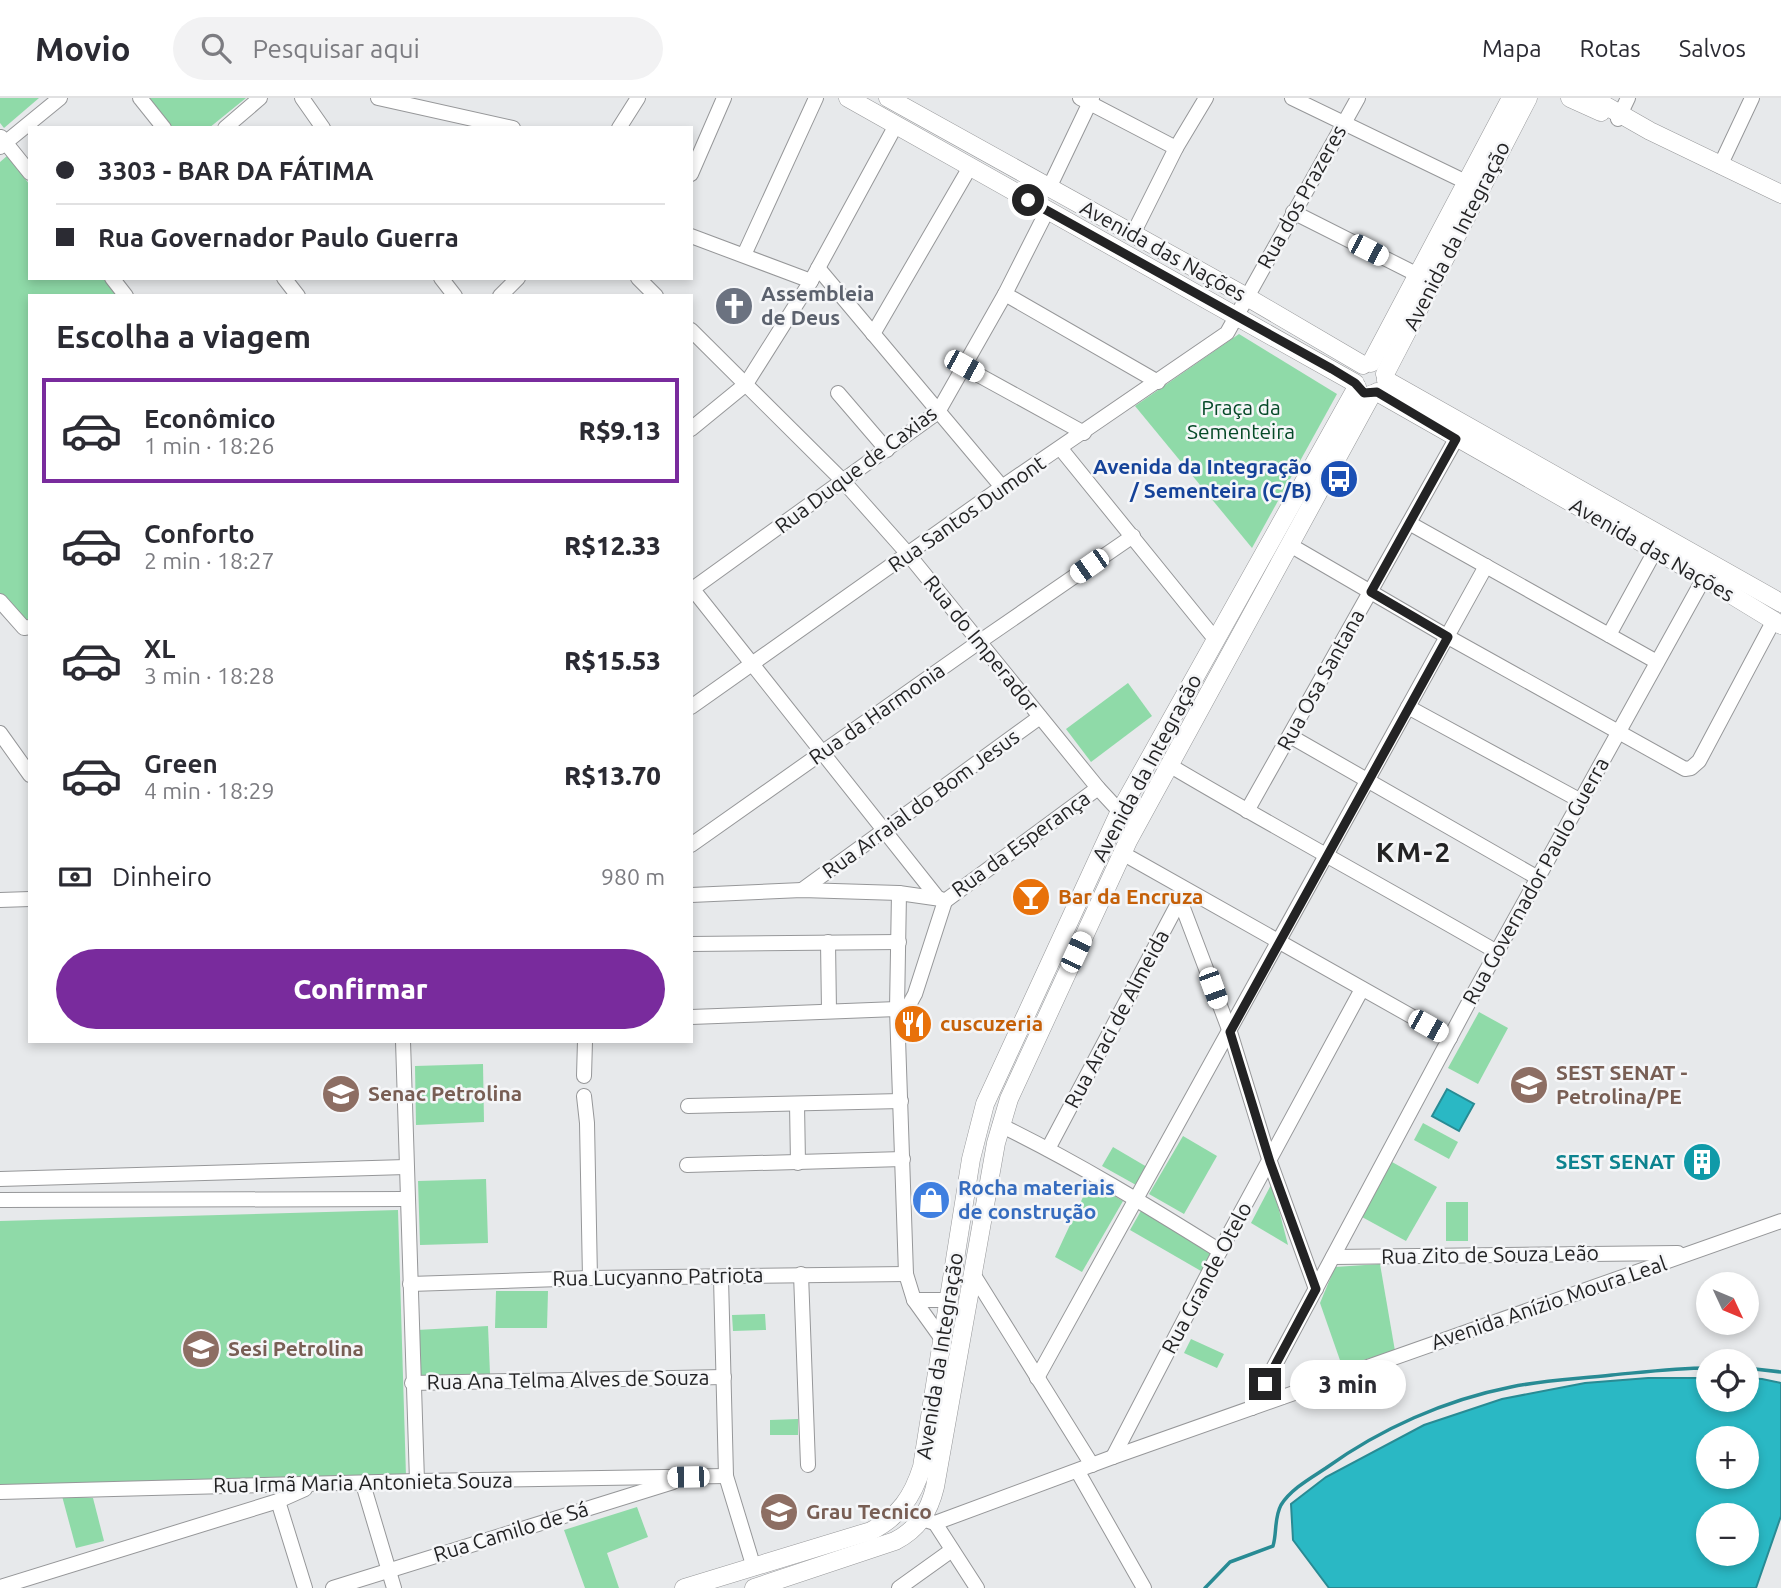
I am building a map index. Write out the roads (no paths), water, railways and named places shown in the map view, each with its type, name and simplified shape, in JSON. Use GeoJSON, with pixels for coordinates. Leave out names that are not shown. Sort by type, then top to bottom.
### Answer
{"type":"FeatureCollection","features":[{"type":"Feature","properties":{"kind":"main road","name":"Avenida das Nações"},"geometry":{"type":"LineString","coordinates":[[848,98],[1236,316],[1371,380],[1781,603]]}},
{"type":"Feature","properties":{"kind":"main road","name":"Avenida das Nações"},"geometry":{"type":"LineString","coordinates":[[888,98],[1247,297],[1456,439],[1777,622]]}},
{"type":"Feature","properties":{"kind":"main road","name":"Avenida da Integração"},"geometry":{"type":"LineString","coordinates":[[754,1588],[895,1541],[929,1521],[1000,1125],[1018,1077],[1122,853],[1290,545],[1371,380],[1418,275],[1511,98]]}},
{"type":"Feature","properties":{"kind":"main road","name":"Avenida da Integração"},"geometry":{"type":"LineString","coordinates":[[684,1588],[871,1531],[893,1517],[912,1494],[922,1467],[971,1159],[980,1119],[991,1090],[1119,813],[1215,639],[1371,380],[1528,98]]}},
{"type":"Feature","properties":{"kind":"main road"},"geometry":{"type":"LineString","coordinates":[[1570,98],[1622,110]]}},
{"type":"Feature","properties":{"kind":"main road"},"geometry":{"type":"LineString","coordinates":[[1592,98],[1622,110],[1650,131],[1781,194]]}},
{"type":"Feature","properties":{"kind":"main road"},"geometry":{"type":"LineString","coordinates":[[971,1159],[984,1164],[993,1162]]}},
{"type":"Feature","properties":{"kind":"main road"},"geometry":{"type":"LineString","coordinates":[[967,1191],[976,1187],[987,1194]]}},
{"type":"Feature","properties":{"kind":"street"},"geometry":{"type":"LineString","coordinates":[[28,171],[2,142],[60,98]]}},
{"type":"Feature","properties":{"kind":"street"},"geometry":{"type":"LineString","coordinates":[[140,98],[162,126]]}},
{"type":"Feature","properties":{"kind":"street"},"geometry":{"type":"LineString","coordinates":[[227,126],[260,98]]}},
{"type":"Feature","properties":{"kind":"street"},"geometry":{"type":"LineString","coordinates":[[302,98],[322,126]]}},
{"type":"Feature","properties":{"kind":"street"},"geometry":{"type":"LineString","coordinates":[[378,98],[505,126]]}},
{"type":"Feature","properties":{"kind":"street"},"geometry":{"type":"LineString","coordinates":[[621,126],[638,98]]}},
{"type":"Feature","properties":{"kind":"street"},"geometry":{"type":"LineString","coordinates":[[693,169],[724,98]]}},
{"type":"Feature","properties":{"kind":"street"},"geometry":{"type":"LineString","coordinates":[[744,255],[816,98]]}},
{"type":"Feature","properties":{"kind":"street"},"geometry":{"type":"LineString","coordinates":[[1133,234],[1176,148],[1206,98]]}},
{"type":"Feature","properties":{"kind":"street"},"geometry":{"type":"LineString","coordinates":[[1292,98],[1466,182]]}},
{"type":"Feature","properties":{"kind":"street","name":"Rua dos Prazeres"},"geometry":{"type":"LineString","coordinates":[[1236,316],[1358,98]]}},
{"type":"Feature","properties":{"kind":"street"},"geometry":{"type":"LineString","coordinates":[[1720,166],[1751,98]]}},
{"type":"Feature","properties":{"kind":"street"},"geometry":{"type":"LineString","coordinates":[[1049,188],[1088,100],[1176,148]]}},
{"type":"Feature","properties":{"kind":"street"},"geometry":{"type":"LineString","coordinates":[[693,427],[746,384],[811,281],[896,125]]}},
{"type":"Feature","properties":{"kind":"street"},"geometry":{"type":"LineString","coordinates":[[873,334],[970,167]]}},
{"type":"Feature","properties":{"kind":"street","name":"Rua Duque de Caxias"},"geometry":{"type":"LineString","coordinates":[[693,588],[938,412],[1005,294],[1047,211]]}},
{"type":"Feature","properties":{"kind":"street"},"geometry":{"type":"LineString","coordinates":[[1293,212],[1418,275]]}},
{"type":"Feature","properties":{"kind":"street"},"geometry":{"type":"LineString","coordinates":[[693,237],[811,281]]}},
{"type":"Feature","properties":{"kind":"street"},"geometry":{"type":"LineString","coordinates":[[818,268],[1002,487]]}},
{"type":"Feature","properties":{"kind":"street"},"geometry":{"type":"LineString","coordinates":[[114,280],[124,294]]}},
{"type":"Feature","properties":{"kind":"street"},"geometry":{"type":"LineString","coordinates":[[286,280],[296,294]]}},
{"type":"Feature","properties":{"kind":"street"},"geometry":{"type":"LineString","coordinates":[[443,280],[453,294]]}},
{"type":"Feature","properties":{"kind":"street"},"geometry":{"type":"LineString","coordinates":[[502,294],[516,280]]}},
{"type":"Feature","properties":{"kind":"street"},"geometry":{"type":"LineString","coordinates":[[640,280],[654,294]]}},
{"type":"Feature","properties":{"kind":"street"},"geometry":{"type":"LineString","coordinates":[[1005,294],[1158,382]]}},
{"type":"Feature","properties":{"kind":"street","name":"Rua Santos Dumont"},"geometry":{"type":"LineString","coordinates":[[693,706],[1002,487],[1227,333],[1236,316]]}},
{"type":"Feature","properties":{"kind":"street","name":"Rua do Imperador"},"geometry":{"type":"LineString","coordinates":[[693,332],[844,482],[908,554],[1098,788],[1135,828]]}},
{"type":"Feature","properties":{"kind":"street"},"geometry":{"type":"LineString","coordinates":[[964,366],[1084,433]]}},
{"type":"Feature","properties":{"kind":"street"},"geometry":{"type":"LineString","coordinates":[[838,393],[887,450]]}},
{"type":"Feature","properties":{"kind":"street","name":"Rua Osa Santana"},"geometry":{"type":"LineString","coordinates":[[1247,811],[1456,439]]}},
{"type":"Feature","properties":{"kind":"street"},"geometry":{"type":"LineString","coordinates":[[1061,449],[1215,639]]}},
{"type":"Feature","properties":{"kind":"street"},"geometry":{"type":"LineString","coordinates":[[1409,523],[1657,662]]}},
{"type":"Feature","properties":{"kind":"street","name":"Rua da Harmonia"},"geometry":{"type":"LineString","coordinates":[[693,844],[1133,536]]}},
{"type":"Feature","properties":{"kind":"street"},"geometry":{"type":"LineString","coordinates":[[1290,545],[1679,767],[1691,768],[1699,761],[1777,622]]}},
{"type":"Feature","properties":{"kind":"street"},"geometry":{"type":"LineString","coordinates":[[1609,635],[1655,551]]}},
{"type":"Feature","properties":{"kind":"street"},"geometry":{"type":"LineString","coordinates":[[1037,1378],[1486,566]]}},
{"type":"Feature","properties":{"kind":"street","name":"Rua Governador Paulo Guerra"},"geometry":{"type":"LineString","coordinates":[[1252,1408],[1450,1038],[1704,578]]}},
{"type":"Feature","properties":{"kind":"street"},"geometry":{"type":"LineString","coordinates":[[693,590],[941,899]]}},
{"type":"Feature","properties":{"kind":"street"},"geometry":{"type":"LineString","coordinates":[[0,601],[28,630]]}},
{"type":"Feature","properties":{"kind":"street"},"geometry":{"type":"LineString","coordinates":[[1408,707],[1581,801]]}},
{"type":"Feature","properties":{"kind":"street","name":"Rua Arraial do Bom Jesus"},"geometry":{"type":"LineString","coordinates":[[802,890],[1040,717]]}},
{"type":"Feature","properties":{"kind":"street"},"geometry":{"type":"LineString","coordinates":[[0,733],[28,772]]}},
{"type":"Feature","properties":{"kind":"street"},"geometry":{"type":"LineString","coordinates":[[1290,736],[1538,878]]}},
{"type":"Feature","properties":{"kind":"street"},"geometry":{"type":"LineString","coordinates":[[1168,765],[1497,952]]}},
{"type":"Feature","properties":{"kind":"street","name":"Rua da Esperança"},"geometry":{"type":"LineString","coordinates":[[941,899],[1098,788]]}},
{"type":"Feature","properties":{"kind":"street"},"geometry":{"type":"LineString","coordinates":[[1122,853],[1183,895],[1277,942],[1450,1038]]}},
{"type":"Feature","properties":{"kind":"street"},"geometry":{"type":"LineString","coordinates":[[693,895],[802,890],[899,893],[941,899]]}},
{"type":"Feature","properties":{"kind":"street"},"geometry":{"type":"LineString","coordinates":[[899,893],[897,1009],[906,1273],[914,1300],[942,1339]]}},
{"type":"Feature","properties":{"kind":"street"},"geometry":{"type":"LineString","coordinates":[[1183,895],[1230,1032],[1270,1162],[1316,1289]]}},
{"type":"Feature","properties":{"kind":"street","name":"Rua Araci de Almeida"},"geometry":{"type":"LineString","coordinates":[[1048,1149],[1183,895]]}},
{"type":"Feature","properties":{"kind":"street"},"geometry":{"type":"LineString","coordinates":[[0,900],[28,899]]}},
{"type":"Feature","properties":{"kind":"street"},"geometry":{"type":"LineString","coordinates":[[693,1017],[897,1009],[909,1005],[915,994],[941,899]]}},
{"type":"Feature","properties":{"kind":"street"},"geometry":{"type":"LineString","coordinates":[[828,942],[829,1011]]}},
{"type":"Feature","properties":{"kind":"street"},"geometry":{"type":"LineString","coordinates":[[693,944],[899,942]]}},
{"type":"Feature","properties":{"kind":"street","name":"Rua Grande Otelo"},"geometry":{"type":"LineString","coordinates":[[1113,1457],[1220,1251],[1362,989]]}},
{"type":"Feature","properties":{"kind":"street"},"geometry":{"type":"LineString","coordinates":[[403,1043],[416,1481]]}},
{"type":"Feature","properties":{"kind":"street"},"geometry":{"type":"LineString","coordinates":[[584,1076],[585,1043]]}},
{"type":"Feature","properties":{"kind":"street"},"geometry":{"type":"LineString","coordinates":[[584,1096],[587,1123],[590,1278]]}},
{"type":"Feature","properties":{"kind":"street"},"geometry":{"type":"LineString","coordinates":[[688,1106],[901,1101]]}},
{"type":"Feature","properties":{"kind":"street"},"geometry":{"type":"LineString","coordinates":[[797,1104],[798,1163]]}},
{"type":"Feature","properties":{"kind":"street"},"geometry":{"type":"LineString","coordinates":[[1000,1125],[1137,1199],[1220,1251]]}},
{"type":"Feature","properties":{"kind":"street"},"geometry":{"type":"LineString","coordinates":[[687,1165],[903,1159]]}},
{"type":"Feature","properties":{"kind":"street"},"geometry":{"type":"LineString","coordinates":[[0,1179],[406,1167]]}},
{"type":"Feature","properties":{"kind":"street"},"geometry":{"type":"LineString","coordinates":[[0,1200],[407,1199]]}},
{"type":"Feature","properties":{"kind":"street","name":"Avenida Anízio Moura Leal"},"geometry":{"type":"LineString","coordinates":[[929,1521],[1077,1472],[1781,1221]]}},
{"type":"Feature","properties":{"kind":"street","name":"Rua Zito de Souza Leão"},"geometry":{"type":"LineString","coordinates":[[1333,1257],[1690,1253]]}},
{"type":"Feature","properties":{"kind":"street","name":"Rua Lucyanno Patriota"},"geometry":{"type":"LineString","coordinates":[[410,1284],[906,1273]]}},
{"type":"Feature","properties":{"kind":"street"},"geometry":{"type":"LineString","coordinates":[[801,1274],[808,1465]]}},
{"type":"Feature","properties":{"kind":"street"},"geometry":{"type":"LineString","coordinates":[[973,1274],[1092,1465]]}},
{"type":"Feature","properties":{"kind":"street"},"geometry":{"type":"LineString","coordinates":[[721,1278],[726,1476],[754,1568]]}},
{"type":"Feature","properties":{"kind":"street"},"geometry":{"type":"LineString","coordinates":[[914,1300],[949,1300]]}},
{"type":"Feature","properties":{"kind":"street","name":"Rua Ana Telma Alves de Souza"},"geometry":{"type":"LineString","coordinates":[[412,1382],[724,1377]]}},
{"type":"Feature","properties":{"kind":"street"},"geometry":{"type":"LineString","coordinates":[[1077,1472],[1144,1588]]}},
{"type":"Feature","properties":{"kind":"street","name":"Rua Irmã Maria Antonieta Souza"},"geometry":{"type":"LineString","coordinates":[[0,1492],[726,1476]]}},
{"type":"Feature","properties":{"kind":"street","name":"Rua Camilo de Sá"},"geometry":{"type":"LineString","coordinates":[[333,1588],[688,1477]]}},
{"type":"Feature","properties":{"kind":"street"},"geometry":{"type":"LineString","coordinates":[[363,1484],[394,1588]]}},
{"type":"Feature","properties":{"kind":"street"},"geometry":{"type":"LineString","coordinates":[[0,1587],[278,1501],[313,1485]]}},
{"type":"Feature","properties":{"kind":"street"},"geometry":{"type":"LineString","coordinates":[[278,1501],[305,1588]]}},
{"type":"Feature","properties":{"kind":"street"},"geometry":{"type":"LineString","coordinates":[[929,1521],[977,1588]]}},
{"type":"Feature","properties":{"kind":"street"},"geometry":{"type":"LineString","coordinates":[[899,1588],[952,1550]]}},
{"type":"Feature","properties":{"kind":"water"},"geometry":{"type":"Polygon","coordinates":[[[1447,1089],[1474,1104],[1459,1131],[1432,1116],[1447,1089]]]}},
{"type":"Feature","properties":{"kind":"water"},"geometry":{"type":"Polygon","coordinates":[[[1648,1378],[1696,1378],[1696,1412],[1759,1412],[1759,1379],[1781,1383],[1781,1516],[1756,1588],[1329,1588],[1293,1540],[1291,1504],[1326,1477],[1424,1425],[1502,1399],[1585,1383],[1648,1378]]]}},
{"type":"Feature","properties":{"kind":"waterway"},"geometry":{"type":"LineString","coordinates":[[1205,1588],[1230,1562],[1273,1546],[1281,1505],[1296,1489],[1368,1441],[1414,1418],[1462,1400],[1523,1385],[1696,1368]]}},
{"type":"Feature","properties":{"kind":"waterway"},"geometry":{"type":"LineString","coordinates":[[1759,1369],[1781,1372]]}},
{"type":"Feature","properties":{"kind":"place","name":"Assembleia de Deus"},"geometry":{"type":"Point","coordinates":[734,306]}},
{"type":"Feature","properties":{"kind":"place","name":"Avenida da Integração / Sementeira (C/B)"},"geometry":{"type":"Point","coordinates":[1339,479]}},
{"type":"Feature","properties":{"kind":"place","name":"Bar da Encruza"},"geometry":{"type":"Point","coordinates":[1031,897]}},
{"type":"Feature","properties":{"kind":"place","name":"cuscuzeria"},"geometry":{"type":"Point","coordinates":[913,1024]}},
{"type":"Feature","properties":{"kind":"place","name":"SEST SENAT - Petrolina/PE"},"geometry":{"type":"Point","coordinates":[1529,1085]}},
{"type":"Feature","properties":{"kind":"place","name":"Senac Petrolina"},"geometry":{"type":"Point","coordinates":[341,1094]}},
{"type":"Feature","properties":{"kind":"place","name":"SEST SENAT"},"geometry":{"type":"Point","coordinates":[1702,1162]}},
{"type":"Feature","properties":{"kind":"place","name":"Rocha materiais de construção"},"geometry":{"type":"Point","coordinates":[931,1200]}},
{"type":"Feature","properties":{"kind":"place","name":"Sesi Petrolina"},"geometry":{"type":"Point","coordinates":[201,1349]}},
{"type":"Feature","properties":{"kind":"place","name":"Grau Tecnico"},"geometry":{"type":"Point","coordinates":[779,1512]}},
{"type":"Feature","properties":{"kind":"district","name":"KM-2"},"geometry":{"type":"Point","coordinates":[1414,852]}},
{"type":"Feature","properties":{"kind":"park label","name":"Praça da Sementeira"},"geometry":{"type":"Point","coordinates":[1241,420]}}]}
